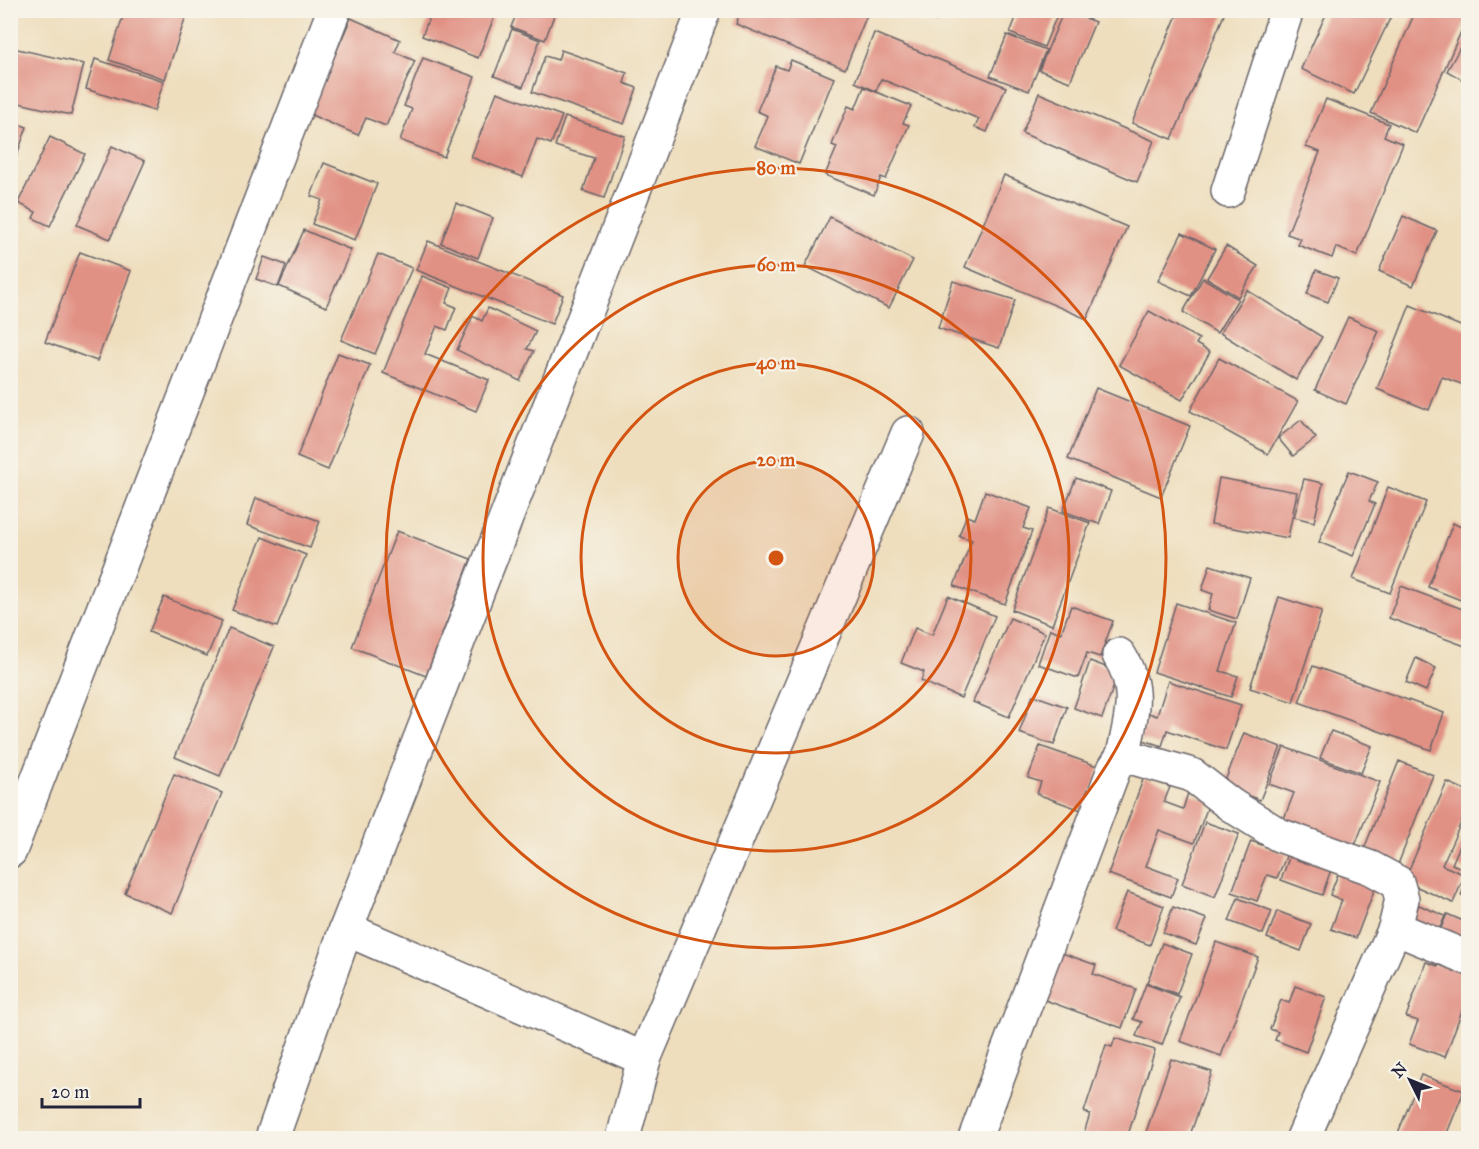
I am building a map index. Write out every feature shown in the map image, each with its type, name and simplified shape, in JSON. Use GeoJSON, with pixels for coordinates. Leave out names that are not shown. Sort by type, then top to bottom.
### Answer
{"type":"FeatureCollection","features":[{"type":"Feature","properties":{"kind":"street"},"geometry":{"type":"LineString","coordinates":[[10,851],[334,10]]}},
{"type":"Feature","properties":{"kind":"street"},"geometry":{"type":"LineString","coordinates":[[272,1138],[346,929],[704,10]]}},
{"type":"Feature","properties":{"kind":"street"},"geometry":{"type":"LineString","coordinates":[[1228,191],[1287,10]]}},
{"type":"Feature","properties":{"kind":"street"},"geometry":{"type":"LineString","coordinates":[[623,1138],[644,1059],[908,433]]}},
{"type":"Feature","properties":{"kind":"street"},"geometry":{"type":"LineString","coordinates":[[975,1138],[1114,769],[1123,755],[1134,707],[1129,670],[1119,655]]}},
{"type":"Feature","properties":{"kind":"street"},"geometry":{"type":"LineString","coordinates":[[1123,755],[1192,775],[1231,805],[1279,835],[1371,868],[1397,882],[1402,899],[1395,928],[1303,1138]]}},
{"type":"Feature","properties":{"kind":"street"},"geometry":{"type":"LineString","coordinates":[[1395,928],[1468,958]]}},
{"type":"Feature","properties":{"kind":"street"},"geometry":{"type":"LineString","coordinates":[[346,929],[644,1059]]}},
{"type":"Feature","properties":{"kind":"building"},"geometry":{"type":"Polygon","coordinates":[[[125,10],[188,10],[165,79],[109,60],[125,10]]]}},
{"type":"Feature","properties":{"kind":"building"},"geometry":{"type":"Polygon","coordinates":[[[432,10],[497,10],[478,58],[422,36],[432,10]]]}},
{"type":"Feature","properties":{"kind":"building"},"geometry":{"type":"Polygon","coordinates":[[[518,10],[556,10],[545,40],[511,27],[518,10]]]}},
{"type":"Feature","properties":{"kind":"building"},"geometry":{"type":"Polygon","coordinates":[[[741,10],[869,10],[845,69],[736,24],[741,10]]]}},
{"type":"Feature","properties":{"kind":"building"},"geometry":{"type":"Polygon","coordinates":[[[911,10],[940,10],[935,21],[911,10]]]}},
{"type":"Feature","properties":{"kind":"building"},"geometry":{"type":"Polygon","coordinates":[[[1019,10],[1059,10],[1044,47],[1010,33],[1019,10]]]}},
{"type":"Feature","properties":{"kind":"building"},"geometry":{"type":"Polygon","coordinates":[[[1064,10],[1095,22],[1070,82],[1039,70],[1064,10]]]}},
{"type":"Feature","properties":{"kind":"building"},"geometry":{"type":"Polygon","coordinates":[[[1179,10],[1226,10],[1172,139],[1132,123],[1179,10]]]}},
{"type":"Feature","properties":{"kind":"building"},"geometry":{"type":"Polygon","coordinates":[[[1328,10],[1394,10],[1354,94],[1301,69],[1328,10]]]}},
{"type":"Feature","properties":{"kind":"building"},"geometry":{"type":"Polygon","coordinates":[[[1416,10],[1450,10],[1467,18],[1416,133],[1371,113],[1416,10]]]}},
{"type":"Feature","properties":{"kind":"building"},"geometry":{"type":"Polygon","coordinates":[[[351,18],[400,40],[395,52],[415,61],[386,126],[366,118],[358,135],[309,114],[351,18]]]}},
{"type":"Feature","properties":{"kind":"building"},"geometry":{"type":"Polygon","coordinates":[[[512,29],[540,40],[523,87],[494,76],[512,29]]]}},
{"type":"Feature","properties":{"kind":"building"},"geometry":{"type":"Polygon","coordinates":[[[874,33],[1006,87],[987,132],[975,127],[979,119],[881,79],[876,91],[855,82],[874,33]]]}},
{"type":"Feature","properties":{"kind":"building"},"geometry":{"type":"Polygon","coordinates":[[[1468,33],[1468,83],[1447,71],[1468,33]]]}},
{"type":"Feature","properties":{"kind":"building"},"geometry":{"type":"Polygon","coordinates":[[[1007,35],[1046,50],[1029,91],[990,76],[1007,35]]]}},
{"type":"Feature","properties":{"kind":"building"},"geometry":{"type":"Polygon","coordinates":[[[13,48],[84,64],[71,115],[10,101],[10,59],[13,48]]]}},
{"type":"Feature","properties":{"kind":"building"},"geometry":{"type":"Polygon","coordinates":[[[561,50],[627,73],[624,83],[637,88],[624,124],[532,92],[545,56],[558,60],[561,50]]]}},
{"type":"Feature","properties":{"kind":"building"},"geometry":{"type":"Polygon","coordinates":[[[423,58],[475,77],[444,157],[400,140],[412,109],[404,106],[423,58]]]}},
{"type":"Feature","properties":{"kind":"building"},"geometry":{"type":"Polygon","coordinates":[[[95,59],[164,81],[154,111],[86,89],[95,59]]]}},
{"type":"Feature","properties":{"kind":"building"},"geometry":{"type":"Polygon","coordinates":[[[791,60],[834,78],[799,164],[755,146],[768,116],[757,111],[776,66],[787,70],[791,60]]]}},
{"type":"Feature","properties":{"kind":"building"},"geometry":{"type":"Polygon","coordinates":[[[864,87],[911,106],[903,123],[909,125],[886,179],[881,177],[874,195],[825,175],[837,147],[832,145],[848,106],[855,109],[864,87]]]}},
{"type":"Feature","properties":{"kind":"building"},"geometry":{"type":"Polygon","coordinates":[[[497,92],[562,116],[551,144],[537,139],[523,177],[471,157],[497,92]]]}},
{"type":"Feature","properties":{"kind":"building"},"geometry":{"type":"Polygon","coordinates":[[[1039,93],[1154,141],[1137,182],[1022,133],[1039,93]]]}},
{"type":"Feature","properties":{"kind":"building"},"geometry":{"type":"Polygon","coordinates":[[[1326,99],[1389,124],[1384,136],[1403,144],[1357,256],[1336,247],[1332,258],[1298,245],[1301,239],[1287,234],[1320,152],[1306,147],[1326,99]]]}},
{"type":"Feature","properties":{"kind":"building"},"geometry":{"type":"Polygon","coordinates":[[[565,117],[625,136],[604,198],[583,191],[594,158],[555,146],[565,117]]]}},
{"type":"Feature","properties":{"kind":"building"},"geometry":{"type":"Polygon","coordinates":[[[10,121],[27,127],[11,171],[10,171],[10,121]]]}},
{"type":"Feature","properties":{"kind":"building"},"geometry":{"type":"Polygon","coordinates":[[[50,137],[85,154],[50,226],[33,218],[36,212],[18,203],[50,137]]]}},
{"type":"Feature","properties":{"kind":"building"},"geometry":{"type":"Polygon","coordinates":[[[112,146],[145,161],[110,239],[77,225],[112,146]]]}},
{"type":"Feature","properties":{"kind":"building"},"geometry":{"type":"Polygon","coordinates":[[[324,163],[377,184],[355,240],[312,224],[322,200],[311,196],[324,163]]]}},
{"type":"Feature","properties":{"kind":"building"},"geometry":{"type":"Polygon","coordinates":[[[1004,175],[1127,227],[1087,319],[965,267],[1004,175]]]}},
{"type":"Feature","properties":{"kind":"building"},"geometry":{"type":"Polygon","coordinates":[[[456,203],[493,218],[478,258],[441,243],[456,203]]]}},
{"type":"Feature","properties":{"kind":"building"},"geometry":{"type":"Polygon","coordinates":[[[1403,216],[1437,231],[1413,286],[1379,271],[1403,216]]]}},
{"type":"Feature","properties":{"kind":"building"},"geometry":{"type":"Polygon","coordinates":[[[830,217],[913,260],[889,308],[805,266],[830,217]]]}},
{"type":"Feature","properties":{"kind":"building"},"geometry":{"type":"Polygon","coordinates":[[[304,230],[351,250],[326,307],[279,286],[304,230]]]}},
{"type":"Feature","properties":{"kind":"building"},"geometry":{"type":"Polygon","coordinates":[[[1182,233],[1215,249],[1191,296],[1158,281],[1182,233]]]}},
{"type":"Feature","properties":{"kind":"building"},"geometry":{"type":"Polygon","coordinates":[[[428,241],[563,295],[552,324],[416,270],[428,241]]]}},
{"type":"Feature","properties":{"kind":"building"},"geometry":{"type":"Polygon","coordinates":[[[1226,246],[1258,266],[1238,297],[1207,278],[1226,246]]]}},
{"type":"Feature","properties":{"kind":"building"},"geometry":{"type":"Polygon","coordinates":[[[80,252],[131,271],[97,361],[45,342],[80,252]]]}},
{"type":"Feature","properties":{"kind":"building"},"geometry":{"type":"Polygon","coordinates":[[[378,254],[412,268],[375,354],[341,340],[378,254]]]}},
{"type":"Feature","properties":{"kind":"building"},"geometry":{"type":"Polygon","coordinates":[[[264,257],[286,265],[278,287],[256,279],[264,257]]]}},
{"type":"Feature","properties":{"kind":"building"},"geometry":{"type":"Polygon","coordinates":[[[1316,270],[1338,278],[1328,302],[1307,294],[1316,270]]]}},
{"type":"Feature","properties":{"kind":"building"},"geometry":{"type":"Polygon","coordinates":[[[422,276],[452,288],[446,303],[456,307],[447,330],[437,326],[425,354],[489,380],[476,411],[383,373],[422,276]]]}},
{"type":"Feature","properties":{"kind":"building"},"geometry":{"type":"Polygon","coordinates":[[[1203,278],[1238,299],[1217,333],[1183,312],[1203,278]]]}},
{"type":"Feature","properties":{"kind":"building"},"geometry":{"type":"Polygon","coordinates":[[[953,281],[1015,300],[999,348],[938,328],[953,281]]]}},
{"type":"Feature","properties":{"kind":"building"},"geometry":{"type":"Polygon","coordinates":[[[1247,290],[1322,337],[1296,380],[1220,333],[1247,290]]]}},
{"type":"Feature","properties":{"kind":"building"},"geometry":{"type":"Polygon","coordinates":[[[1410,305],[1468,329],[1468,373],[1464,385],[1442,377],[1429,410],[1377,389],[1410,305]]]}},
{"type":"Feature","properties":{"kind":"building"},"geometry":{"type":"Polygon","coordinates":[[[488,308],[536,331],[527,349],[534,351],[520,381],[457,350],[473,316],[482,321],[488,308]]]}},
{"type":"Feature","properties":{"kind":"building"},"geometry":{"type":"Polygon","coordinates":[[[1149,311],[1199,339],[1196,344],[1210,352],[1182,400],[1119,365],[1149,311]]]}},
{"type":"Feature","properties":{"kind":"building"},"geometry":{"type":"Polygon","coordinates":[[[1348,317],[1379,331],[1346,404],[1315,390],[1348,317]]]}},
{"type":"Feature","properties":{"kind":"building"},"geometry":{"type":"Polygon","coordinates":[[[338,353],[370,365],[328,470],[297,457],[338,353]]]}},
{"type":"Feature","properties":{"kind":"building"},"geometry":{"type":"Polygon","coordinates":[[[1219,358],[1298,401],[1268,454],[1190,411],[1219,358]]]}},
{"type":"Feature","properties":{"kind":"building"},"geometry":{"type":"Polygon","coordinates":[[[1096,388],[1190,426],[1161,497],[1068,459],[1096,388]]]}},
{"type":"Feature","properties":{"kind":"building"},"geometry":{"type":"Polygon","coordinates":[[[1301,420],[1316,438],[1293,456],[1278,438],[1301,420]]]}},
{"type":"Feature","properties":{"kind":"building"},"geometry":{"type":"Polygon","coordinates":[[[1349,471],[1378,482],[1369,501],[1375,504],[1353,556],[1319,542],[1349,471]]]}},
{"type":"Feature","properties":{"kind":"building"},"geometry":{"type":"Polygon","coordinates":[[[1076,478],[1111,491],[1099,524],[1063,511],[1076,478]]]}},
{"type":"Feature","properties":{"kind":"building"},"geometry":{"type":"Polygon","coordinates":[[[1219,478],[1297,492],[1288,538],[1211,524],[1219,478]]]}},
{"type":"Feature","properties":{"kind":"building"},"geometry":{"type":"Polygon","coordinates":[[[1304,479],[1323,483],[1314,522],[1294,517],[1304,479]]]}},
{"type":"Feature","properties":{"kind":"building"},"geometry":{"type":"Polygon","coordinates":[[[1388,487],[1426,502],[1390,593],[1353,579],[1388,487]]]}},
{"type":"Feature","properties":{"kind":"building"},"geometry":{"type":"Polygon","coordinates":[[[985,491],[1031,508],[1023,528],[1032,531],[1005,604],[954,586],[972,540],[959,536],[966,516],[975,519],[985,491]]]}},
{"type":"Feature","properties":{"kind":"building"},"geometry":{"type":"Polygon","coordinates":[[[256,498],[320,521],[310,548],[247,525],[256,498]]]}},
{"type":"Feature","properties":{"kind":"building"},"geometry":{"type":"Polygon","coordinates":[[[1049,508],[1090,523],[1052,625],[1012,610],[1049,508]]]}},
{"type":"Feature","properties":{"kind":"building"},"geometry":{"type":"Polygon","coordinates":[[[1468,516],[1468,603],[1428,587],[1453,523],[1463,528],[1468,516]]]}},
{"type":"Feature","properties":{"kind":"building"},"geometry":{"type":"Polygon","coordinates":[[[397,531],[471,559],[426,676],[352,647],[397,531]]]}},
{"type":"Feature","properties":{"kind":"building"},"geometry":{"type":"Polygon","coordinates":[[[262,537],[306,555],[277,627],[232,610],[262,537]]]}},
{"type":"Feature","properties":{"kind":"building"},"geometry":{"type":"Polygon","coordinates":[[[1210,565],[1250,578],[1237,619],[1208,610],[1213,594],[1202,590],[1210,565]]]}},
{"type":"Feature","properties":{"kind":"building"},"geometry":{"type":"Polygon","coordinates":[[[1401,586],[1468,611],[1468,637],[1465,646],[1389,618],[1401,586]]]}},
{"type":"Feature","properties":{"kind":"building"},"geometry":{"type":"Polygon","coordinates":[[[948,596],[995,616],[961,698],[921,681],[924,672],[901,663],[915,628],[932,635],[948,596]]]}},
{"type":"Feature","properties":{"kind":"building"},"geometry":{"type":"Polygon","coordinates":[[[164,597],[222,621],[207,656],[149,632],[164,597]]]}},
{"type":"Feature","properties":{"kind":"building"},"geometry":{"type":"Polygon","coordinates":[[[1279,597],[1322,611],[1293,702],[1250,688],[1279,597]]]}},
{"type":"Feature","properties":{"kind":"building"},"geometry":{"type":"Polygon","coordinates":[[[1176,603],[1236,623],[1220,671],[1238,676],[1231,697],[1154,672],[1176,603]]]}},
{"type":"Feature","properties":{"kind":"building"},"geometry":{"type":"Polygon","coordinates":[[[1071,606],[1113,621],[1100,657],[1087,653],[1078,678],[1038,664],[1050,629],[1061,633],[1071,606]]]}},
{"type":"Feature","properties":{"kind":"building"},"geometry":{"type":"Polygon","coordinates":[[[1010,618],[1045,633],[1009,717],[973,702],[1010,618]]]}},
{"type":"Feature","properties":{"kind":"building"},"geometry":{"type":"Polygon","coordinates":[[[229,628],[274,647],[220,776],[175,757],[229,628]]]}},
{"type":"Feature","properties":{"kind":"building"},"geometry":{"type":"Polygon","coordinates":[[[1416,658],[1436,668],[1426,691],[1406,682],[1416,658]]]}},
{"type":"Feature","properties":{"kind":"building"},"geometry":{"type":"Polygon","coordinates":[[[1090,661],[1119,672],[1102,718],[1074,708],[1090,661]]]}},
{"type":"Feature","properties":{"kind":"building"},"geometry":{"type":"Polygon","coordinates":[[[1313,666],[1444,713],[1431,750],[1299,702],[1313,666]]]}},
{"type":"Feature","properties":{"kind":"building"},"geometry":{"type":"Polygon","coordinates":[[[1168,681],[1241,705],[1226,750],[1167,730],[1162,746],[1140,739],[1149,713],[1157,716],[1168,681]]]}},
{"type":"Feature","properties":{"kind":"building"},"geometry":{"type":"Polygon","coordinates":[[[1033,695],[1067,707],[1054,745],[1019,733],[1033,695]]]}},
{"type":"Feature","properties":{"kind":"building"},"geometry":{"type":"Polygon","coordinates":[[[1331,731],[1372,746],[1361,773],[1320,758],[1331,731]]]}},
{"type":"Feature","properties":{"kind":"building"},"geometry":{"type":"Polygon","coordinates":[[[1244,733],[1281,747],[1260,800],[1223,786],[1244,733]]]}},
{"type":"Feature","properties":{"kind":"building"},"geometry":{"type":"Polygon","coordinates":[[[1040,746],[1100,767],[1084,811],[1037,794],[1041,782],[1028,778],[1040,746]]]}},
{"type":"Feature","properties":{"kind":"building"},"geometry":{"type":"Polygon","coordinates":[[[1284,747],[1380,782],[1354,848],[1283,821],[1294,793],[1269,784],[1284,747]]]}},
{"type":"Feature","properties":{"kind":"building"},"geometry":{"type":"Polygon","coordinates":[[[1399,761],[1433,775],[1395,872],[1385,868],[1388,858],[1364,849],[1399,761]]]}},
{"type":"Feature","properties":{"kind":"building"},"geometry":{"type":"Polygon","coordinates":[[[174,774],[222,793],[172,913],[125,893],[174,774]]]}},
{"type":"Feature","properties":{"kind":"building"},"geometry":{"type":"Polygon","coordinates":[[[1144,777],[1170,787],[1164,802],[1183,809],[1188,793],[1210,801],[1194,843],[1159,830],[1146,866],[1178,878],[1171,897],[1108,874],[1144,777]]]}},
{"type":"Feature","properties":{"kind":"building"},"geometry":{"type":"Polygon","coordinates":[[[1447,782],[1468,791],[1468,807],[1442,865],[1465,875],[1453,903],[1404,881],[1447,782]]]}},
{"type":"Feature","properties":{"kind":"building"},"geometry":{"type":"Polygon","coordinates":[[[1205,822],[1239,834],[1215,897],[1182,884],[1205,822]]]}},
{"type":"Feature","properties":{"kind":"building"},"geometry":{"type":"Polygon","coordinates":[[[1468,827],[1468,871],[1452,864],[1468,827]]]}},
{"type":"Feature","properties":{"kind":"building"},"geometry":{"type":"Polygon","coordinates":[[[1251,841],[1287,854],[1277,878],[1267,875],[1257,901],[1232,892],[1251,841]]]}},
{"type":"Feature","properties":{"kind":"building"},"geometry":{"type":"Polygon","coordinates":[[[1291,852],[1332,867],[1322,895],[1281,880],[1291,852]]]}},
{"type":"Feature","properties":{"kind":"building"},"geometry":{"type":"Polygon","coordinates":[[[1340,869],[1377,883],[1356,938],[1331,929],[1342,900],[1330,895],[1340,869]]]}},
{"type":"Feature","properties":{"kind":"building"},"geometry":{"type":"Polygon","coordinates":[[[1468,879],[1468,898],[1461,895],[1468,879]]]}},
{"type":"Feature","properties":{"kind":"building"},"geometry":{"type":"Polygon","coordinates":[[[1127,892],[1164,906],[1150,945],[1112,931],[1127,892]]]}},
{"type":"Feature","properties":{"kind":"building"},"geometry":{"type":"Polygon","coordinates":[[[1238,898],[1272,911],[1263,934],[1229,921],[1238,898]]]}},
{"type":"Feature","properties":{"kind":"building"},"geometry":{"type":"Polygon","coordinates":[[[1419,905],[1445,916],[1437,935],[1410,923],[1419,905]]]}},
{"type":"Feature","properties":{"kind":"building"},"geometry":{"type":"Polygon","coordinates":[[[1173,907],[1207,919],[1196,945],[1163,933],[1173,907]]]}},
{"type":"Feature","properties":{"kind":"building"},"geometry":{"type":"Polygon","coordinates":[[[1277,911],[1311,924],[1301,951],[1267,938],[1277,911]]]}},
{"type":"Feature","properties":{"kind":"building"},"geometry":{"type":"Polygon","coordinates":[[[1447,914],[1468,923],[1468,934],[1464,945],[1438,935],[1447,914]]]}},
{"type":"Feature","properties":{"kind":"building"},"geometry":{"type":"Polygon","coordinates":[[[1216,942],[1258,957],[1221,1056],[1180,1041],[1216,942]]]}},
{"type":"Feature","properties":{"kind":"building"},"geometry":{"type":"Polygon","coordinates":[[[1162,943],[1192,954],[1177,994],[1147,983],[1162,943]]]}},
{"type":"Feature","properties":{"kind":"building"},"geometry":{"type":"Polygon","coordinates":[[[1059,952],[1096,965],[1093,974],[1136,989],[1122,1028],[1042,999],[1059,952]]]}},
{"type":"Feature","properties":{"kind":"building"},"geometry":{"type":"Polygon","coordinates":[[[1440,961],[1468,971],[1468,994],[1445,1057],[1409,1044],[1418,1021],[1406,1017],[1426,962],[1438,966],[1440,961]]]}},
{"type":"Feature","properties":{"kind":"building"},"geometry":{"type":"Polygon","coordinates":[[[1146,984],[1180,997],[1162,1045],[1136,1036],[1142,1022],[1133,1019],[1146,984]]]}},
{"type":"Feature","properties":{"kind":"building"},"geometry":{"type":"Polygon","coordinates":[[[1295,986],[1326,997],[1306,1052],[1275,1040],[1278,1032],[1270,1029],[1281,1000],[1289,1003],[1295,986]]]}},
{"type":"Feature","properties":{"kind":"building"},"geometry":{"type":"Polygon","coordinates":[[[1115,1038],[1155,1050],[1127,1138],[1083,1136],[1090,1114],[1084,1112],[1106,1045],[1112,1047],[1115,1038]]]}},
{"type":"Feature","properties":{"kind":"building"},"geometry":{"type":"Polygon","coordinates":[[[1171,1059],[1212,1072],[1189,1138],[1144,1138],[1171,1059]]]}},
{"type":"Feature","properties":{"kind":"building"},"geometry":{"type":"Polygon","coordinates":[[[1421,1075],[1464,1091],[1445,1138],[1396,1138],[1421,1075]]]}}]}
